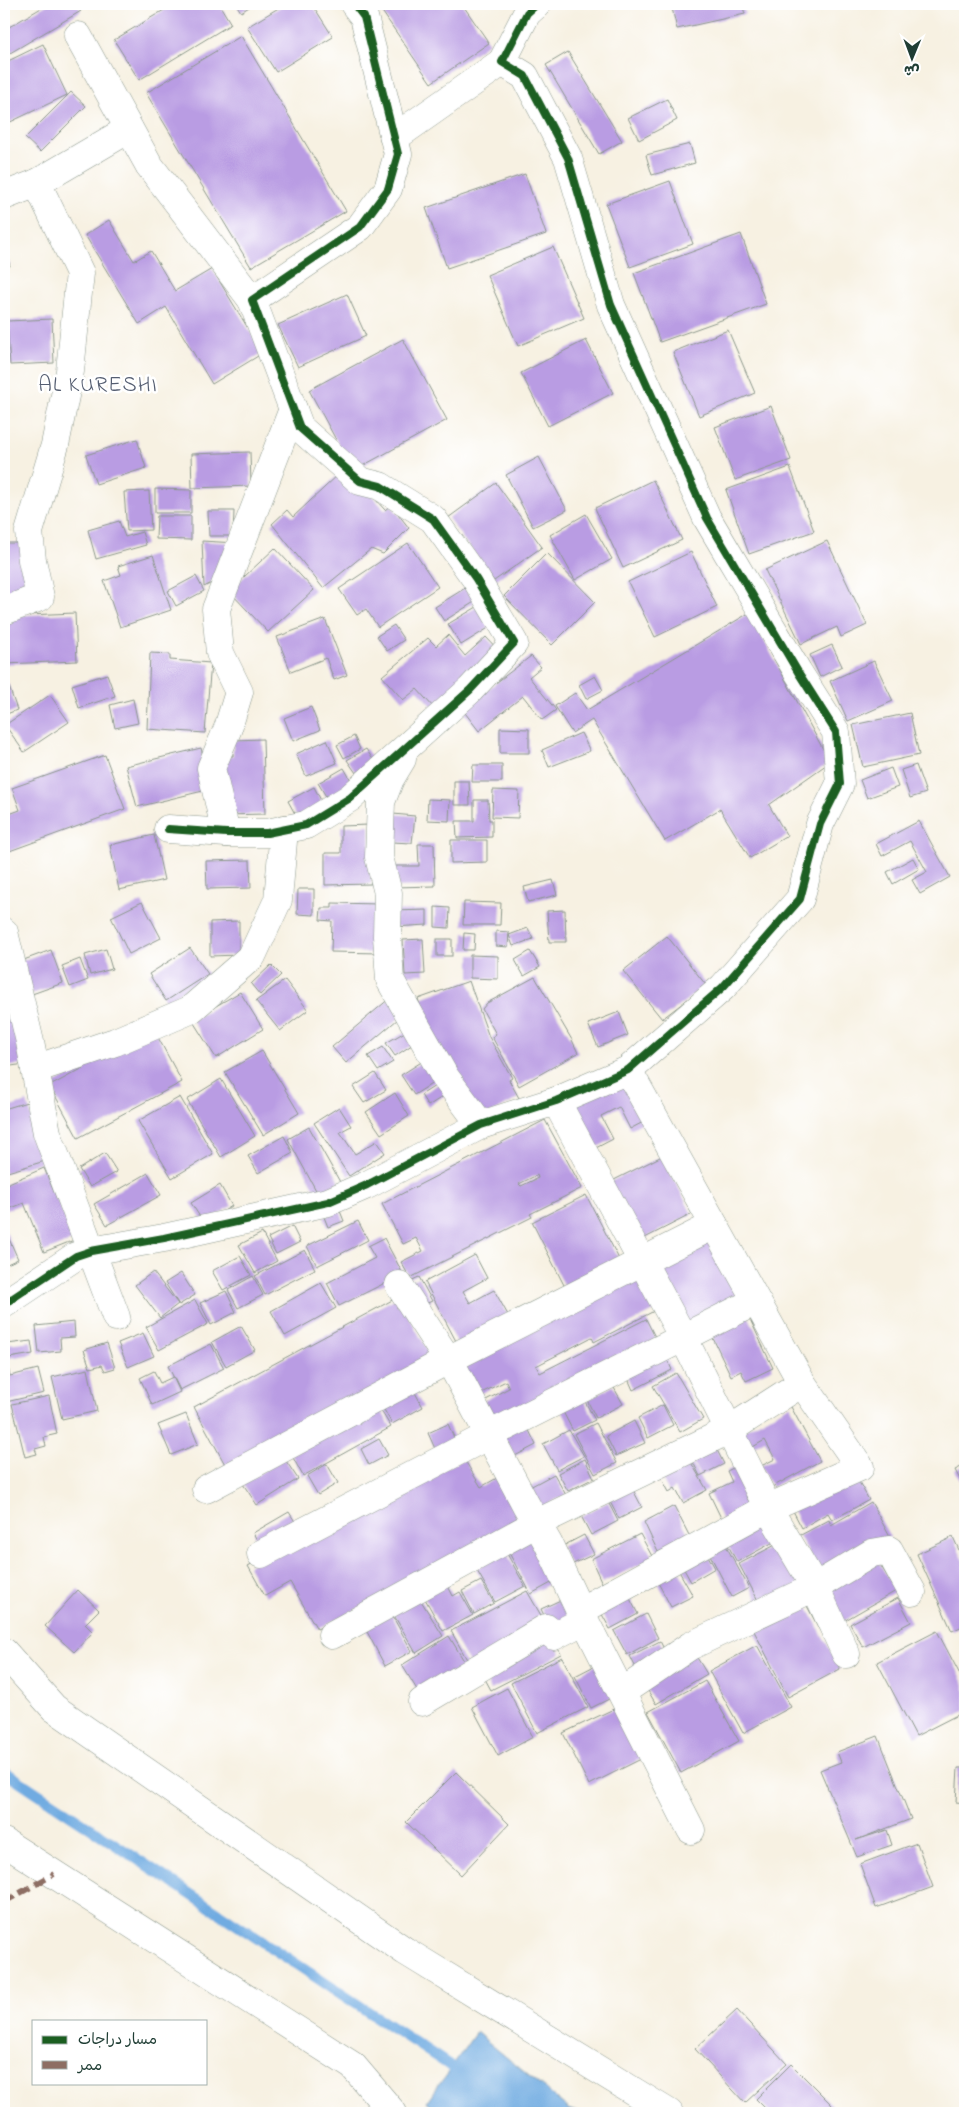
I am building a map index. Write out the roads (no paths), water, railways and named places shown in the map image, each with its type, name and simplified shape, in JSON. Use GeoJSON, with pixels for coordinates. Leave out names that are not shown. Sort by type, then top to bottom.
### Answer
{"type":"FeatureCollection","features":[{"type":"Feature","properties":{"kind":"street"},"geometry":{"type":"LineString","coordinates":[[252,300],[360,227],[388,188],[398,154],[364,17],[354,4]]}},
{"type":"Feature","properties":{"kind":"street"},"geometry":{"type":"LineString","coordinates":[[394,138],[502,62],[527,13],[537,4]]}},
{"type":"Feature","properties":{"kind":"street"},"geometry":{"type":"LineString","coordinates":[[78,36],[149,165],[252,300],[300,428],[360,481],[380,486],[433,519],[476,579],[514,643],[470,690],[350,798],[306,825],[267,833],[226,833],[168,829]]}},
{"type":"Feature","properties":{"kind":"street"},"geometry":{"type":"LineString","coordinates":[[4,1304],[76,1256],[91,1251],[164,1238],[328,1202],[367,1185],[481,1125],[556,1101],[628,1070],[724,987],[800,899],[820,824],[840,784],[836,732],[798,672],[707,518],[611,305],[568,158],[525,76],[502,62]]}},
{"type":"Feature","properties":{"kind":"street"},"geometry":{"type":"LineString","coordinates":[[4,196],[37,183],[129,129]]}},
{"type":"Feature","properties":{"kind":"street"},"geometry":{"type":"LineString","coordinates":[[4,611],[40,597],[32,560],[29,532],[57,436],[70,371],[80,273],[37,183]]}},
{"type":"Feature","properties":{"kind":"street"},"geometry":{"type":"LineString","coordinates":[[226,833],[211,768],[228,728],[239,692],[220,652],[216,609],[294,409]]}},
{"type":"Feature","properties":{"kind":"street"},"geometry":{"type":"LineString","coordinates":[[415,738],[390,779],[381,802],[379,857],[388,893],[387,936],[390,980],[445,1077],[481,1125]]}},
{"type":"Feature","properties":{"kind":"street"},"geometry":{"type":"LineString","coordinates":[[35,1069],[115,1042],[190,1010],[252,956],[278,900],[284,829]]}},
{"type":"Feature","properties":{"kind":"street"},"geometry":{"type":"LineString","coordinates":[[4,932],[35,1069],[47,1133],[116,1317]]}},
{"type":"Feature","properties":{"kind":"street"},"geometry":{"type":"LineString","coordinates":[[580,1611],[768,1508],[860,1468],[802,1383],[628,1070]]}},
{"type":"Feature","properties":{"kind":"street"},"geometry":{"type":"LineString","coordinates":[[556,1101],[641,1263],[683,1338],[768,1508],[814,1587],[846,1654]]}},
{"type":"Feature","properties":{"kind":"street"},"geometry":{"type":"LineString","coordinates":[[206,1489],[448,1360],[714,1225]]}},
{"type":"Feature","properties":{"kind":"street"},"geometry":{"type":"LineString","coordinates":[[399,1285],[448,1360],[537,1523],[691,1830]]}},
{"type":"Feature","properties":{"kind":"street"},"geometry":{"type":"LineString","coordinates":[[261,1554],[489,1435],[756,1301]]}},
{"type":"Feature","properties":{"kind":"street"},"geometry":{"type":"LineString","coordinates":[[332,1635],[537,1523],[728,1430],[802,1383]]}},
{"type":"Feature","properties":{"kind":"street"},"geometry":{"type":"LineString","coordinates":[[622,1692],[690,1646],[814,1587],[872,1553],[889,1550],[912,1592]]}},
{"type":"Feature","properties":{"kind":"street"},"geometry":{"type":"LineString","coordinates":[[422,1702],[546,1628],[554,1636],[579,1622],[580,1611]]}},
{"type":"Feature","properties":{"kind":"street"},"geometry":{"type":"LineString","coordinates":[[4,1652],[54,1708],[404,1951],[669,2113]]}},
{"type":"Feature","properties":{"kind":"street"},"geometry":{"type":"LineString","coordinates":[[4,1842],[353,2066],[393,2113]]}},
{"type":"Feature","properties":{"kind":"water"},"geometry":{"type":"Polygon","coordinates":[[[476,2032],[569,2109],[580,2113],[446,2113],[427,2102],[476,2032]]]}},
{"type":"Feature","properties":{"kind":"waterway"},"geometry":{"type":"LineString","coordinates":[[4,1771],[452,2067]]}},
{"type":"Feature","properties":{"kind":"district","name":"AL KURESHI"},"geometry":{"type":"Point","coordinates":[98,386]}}]}
